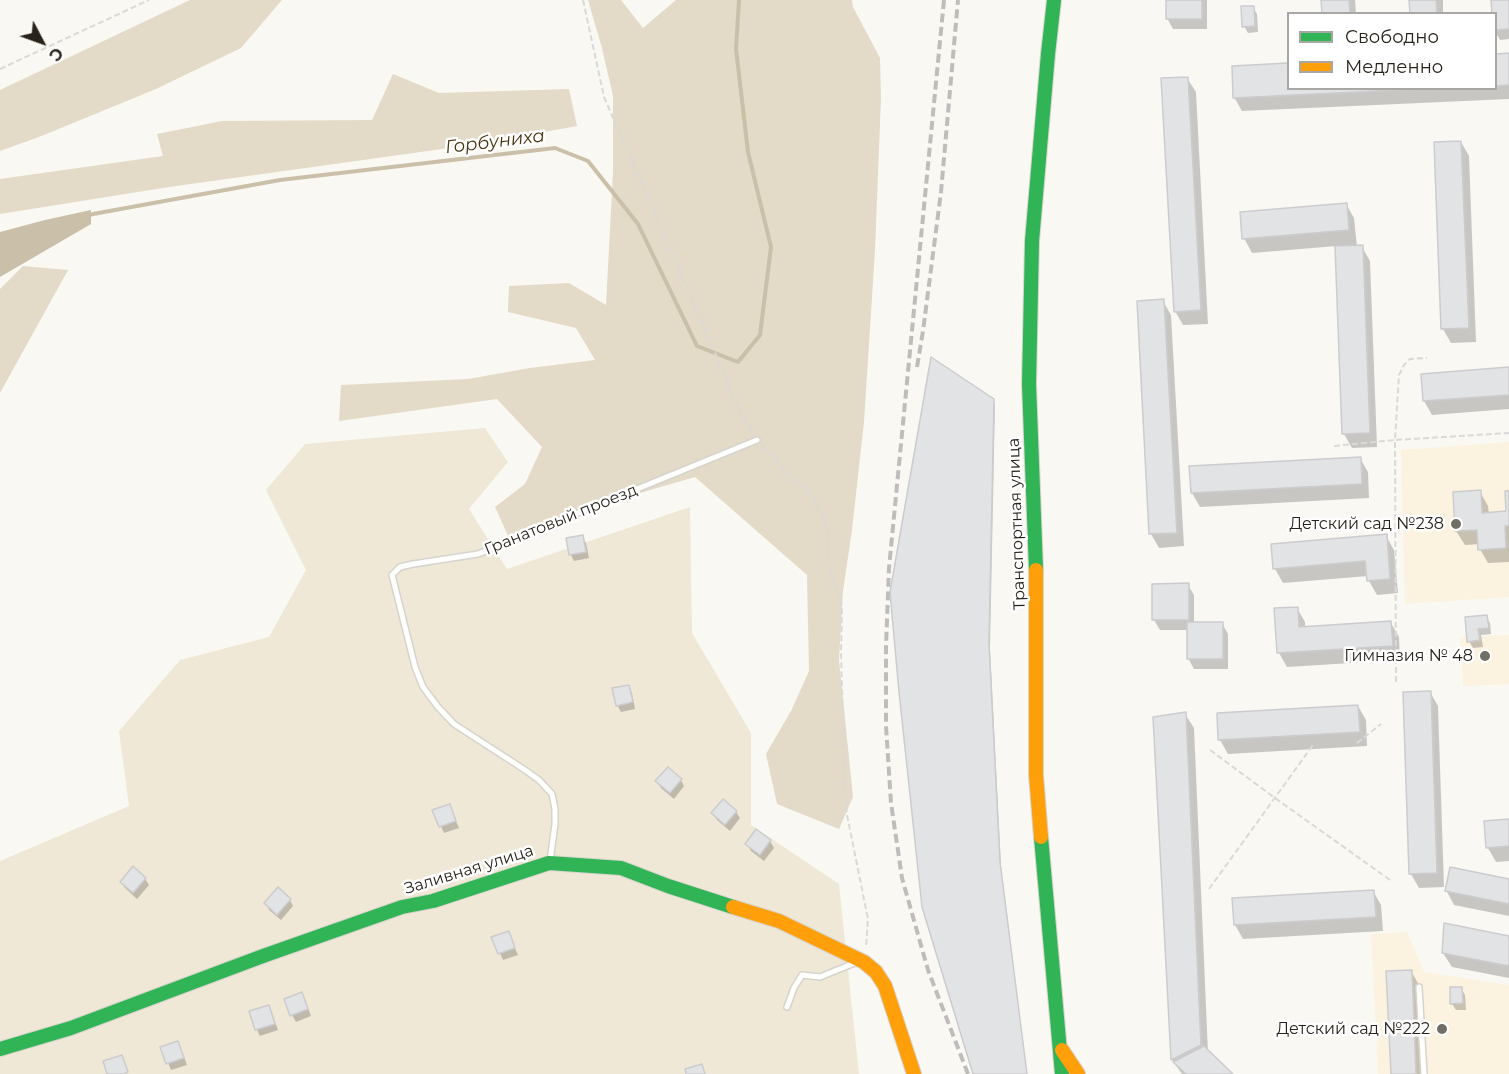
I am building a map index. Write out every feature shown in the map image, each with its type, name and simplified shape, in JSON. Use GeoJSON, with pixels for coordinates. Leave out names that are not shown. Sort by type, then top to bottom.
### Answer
{"type":"FeatureCollection","features":[{"type":"Feature","properties":{"kind":"main road","name":"Транспортная улица"},"geometry":{"type":"LineString","coordinates":[[1054,0],[1032,241],[1029,384],[1036,575],[1036,775],[1062,1074]]}},
{"type":"Feature","properties":{"kind":"main road","name":"Заливная улица"},"geometry":{"type":"LineString","coordinates":[[0,1049],[71,1028],[402,907],[433,901],[549,863],[621,868],[668,886],[779,921],[863,961],[876,972],[885,986],[914,1074]]}},
{"type":"Feature","properties":{"kind":"main road"},"geometry":{"type":"LineString","coordinates":[[1060,1046],[1078,1074]]}},
{"type":"Feature","properties":{"kind":"lane","name":"Гранатовый проезд"},"geometry":{"type":"LineString","coordinates":[[549,863],[555,824],[552,794],[539,780],[454,724],[423,687],[415,667],[392,576],[400,567],[478,554],[757,440]]}},
{"type":"Feature","properties":{"kind":"lane"},"geometry":{"type":"LineString","coordinates":[[787,1007],[802,975],[820,976],[863,961]]}},
{"type":"Feature","properties":{"kind":"lane"},"geometry":{"type":"LineString","coordinates":[[1419,987],[1424,1074]]}},
{"type":"Feature","properties":{"kind":"path"},"geometry":{"type":"LineString","coordinates":[[0,69],[148,0]]}},
{"type":"Feature","properties":{"kind":"path"},"geometry":{"type":"LineString","coordinates":[[583,0],[604,97],[741,414],[757,440],[814,498],[826,522],[830,571],[841,599],[847,814],[868,919],[863,961]]}},
{"type":"Feature","properties":{"kind":"path"},"geometry":{"type":"LineString","coordinates":[[1396,682],[1395,440],[1399,375],[1410,359],[1427,358]]}},
{"type":"Feature","properties":{"kind":"path"},"geometry":{"type":"LineString","coordinates":[[1334,446],[1509,433]]}},
{"type":"Feature","properties":{"kind":"path"},"geometry":{"type":"LineString","coordinates":[[1357,743],[1381,724]]}},
{"type":"Feature","properties":{"kind":"path"},"geometry":{"type":"LineString","coordinates":[[1209,889],[1313,745]]}},
{"type":"Feature","properties":{"kind":"path"},"geometry":{"type":"LineString","coordinates":[[1210,750],[1390,880]]}},
{"type":"Feature","properties":{"kind":"shaded area"},"geometry":{"type":"Polygon","coordinates":[[[190,0],[282,0],[241,48],[156,89],[0,151],[0,90],[190,0]]]}},
{"type":"Feature","properties":{"kind":"shaded area"},"geometry":{"type":"Polygon","coordinates":[[[588,0],[621,0],[643,28],[676,0],[852,0],[853,7],[880,58],[881,98],[875,250],[864,422],[843,591],[839,660],[853,797],[839,829],[777,804],[766,754],[791,711],[809,671],[807,575],[695,477],[633,495],[510,540],[495,507],[525,484],[542,447],[497,399],[339,421],[341,385],[468,379],[595,360],[576,328],[508,312],[509,286],[569,283],[606,305],[613,172],[613,96],[588,0]]]}},
{"type":"Feature","properties":{"kind":"shaded area"},"geometry":{"type":"Polygon","coordinates":[[[393,74],[439,93],[569,89],[577,126],[478,144],[169,187],[0,214],[0,179],[163,156],[157,134],[222,121],[372,120],[393,74]]]}},
{"type":"Feature","properties":{"kind":"shaded area"},"geometry":{"type":"Polygon","coordinates":[[[91,210],[91,224],[0,277],[0,232],[91,210]]]}},
{"type":"Feature","properties":{"kind":"shaded area"},"geometry":{"type":"Polygon","coordinates":[[[23,266],[68,270],[0,393],[0,289],[23,266]]]}},
{"type":"Feature","properties":{"kind":"shaded area"},"geometry":{"type":"Polygon","coordinates":[[[485,428],[508,462],[469,509],[507,569],[690,507],[692,633],[751,733],[751,825],[839,884],[859,1074],[0,1074],[0,861],[129,806],[119,731],[180,660],[269,637],[306,570],[266,490],[305,444],[485,428]]]}},
{"type":"Feature","properties":{"kind":"shaded area","name":"Детский сад №238"},"geometry":{"type":"Polygon","coordinates":[[[1509,442],[1509,597],[1405,604],[1401,450],[1509,442]]]}},
{"type":"Feature","properties":{"kind":"shaded area","name":"Гимназия № 48"},"geometry":{"type":"Polygon","coordinates":[[[1509,635],[1509,684],[1463,686],[1460,637],[1509,635]]]}},
{"type":"Feature","properties":{"kind":"shaded area","name":"Детский сад №222"},"geometry":{"type":"Polygon","coordinates":[[[1407,932],[1424,972],[1509,985],[1509,1074],[1378,1074],[1371,934],[1407,932]]]}},
{"type":"Feature","properties":{"kind":"building"},"geometry":{"type":"Polygon","coordinates":[[[1166,0],[1202,0],[1202,19],[1166,19],[1166,0]]]}},
{"type":"Feature","properties":{"kind":"building"},"geometry":{"type":"Polygon","coordinates":[[[1321,0],[1349,0],[1350,12],[1322,12],[1321,0]]]}},
{"type":"Feature","properties":{"kind":"building"},"geometry":{"type":"Polygon","coordinates":[[[1409,0],[1436,0],[1437,12],[1410,12],[1409,0]]]}},
{"type":"Feature","properties":{"kind":"building"},"geometry":{"type":"Polygon","coordinates":[[[1491,0],[1509,0],[1509,29],[1497,30],[1497,12],[1492,12],[1491,0]]]}},
{"type":"Feature","properties":{"kind":"building"},"geometry":{"type":"Polygon","coordinates":[[[1241,6],[1254,6],[1255,26],[1242,27],[1241,6]]]}},
{"type":"Feature","properties":{"kind":"building"},"geometry":{"type":"Polygon","coordinates":[[[1509,53],[1509,85],[1497,86],[1497,54],[1509,53]]]}},
{"type":"Feature","properties":{"kind":"building"},"geometry":{"type":"Polygon","coordinates":[[[1287,63],[1287,90],[1397,90],[1233,98],[1232,66],[1287,63]]]}},
{"type":"Feature","properties":{"kind":"building"},"geometry":{"type":"Polygon","coordinates":[[[1188,77],[1201,310],[1174,312],[1161,78],[1188,77]]]}},
{"type":"Feature","properties":{"kind":"building"},"geometry":{"type":"Polygon","coordinates":[[[1461,141],[1469,328],[1441,329],[1434,142],[1461,141]]]}},
{"type":"Feature","properties":{"kind":"building"},"geometry":{"type":"Polygon","coordinates":[[[1347,203],[1349,230],[1242,239],[1240,212],[1347,203]]]}},
{"type":"Feature","properties":{"kind":"building"},"geometry":{"type":"Polygon","coordinates":[[[1363,245],[1370,433],[1342,434],[1335,246],[1363,245]]]}},
{"type":"Feature","properties":{"kind":"building"},"geometry":{"type":"Polygon","coordinates":[[[1164,299],[1177,533],[1149,534],[1137,301],[1164,299]]]}},
{"type":"Feature","properties":{"kind":"building"},"geometry":{"type":"Polygon","coordinates":[[[931,357],[994,399],[989,644],[1000,862],[1027,1074],[973,1074],[922,907],[890,592],[931,357]]]}},
{"type":"Feature","properties":{"kind":"building"},"geometry":{"type":"Polygon","coordinates":[[[1509,367],[1509,395],[1423,401],[1421,374],[1509,367]]]}},
{"type":"Feature","properties":{"kind":"building"},"geometry":{"type":"Polygon","coordinates":[[[1361,457],[1362,484],[1191,493],[1189,466],[1361,457]]]}},
{"type":"Feature","properties":{"kind":"building"},"geometry":{"type":"Polygon","coordinates":[[[1481,490],[1482,513],[1506,511],[1505,491],[1509,491],[1509,526],[1505,526],[1506,548],[1478,550],[1477,530],[1455,531],[1453,492],[1481,490]]]}},
{"type":"Feature","properties":{"kind":"building"},"geometry":{"type":"Polygon","coordinates":[[[1387,534],[1390,579],[1367,581],[1365,561],[1273,569],[1271,544],[1387,534]]]}},
{"type":"Feature","properties":{"kind":"building"},"geometry":{"type":"Polygon","coordinates":[[[583,535],[586,552],[569,555],[566,538],[583,535]]]}},
{"type":"Feature","properties":{"kind":"building"},"geometry":{"type":"Polygon","coordinates":[[[1189,583],[1189,620],[1152,620],[1152,584],[1189,583]]]}},
{"type":"Feature","properties":{"kind":"building"},"geometry":{"type":"Polygon","coordinates":[[[1298,607],[1299,627],[1391,621],[1393,646],[1277,653],[1274,608],[1298,607]]]}},
{"type":"Feature","properties":{"kind":"building"},"geometry":{"type":"Polygon","coordinates":[[[1487,615],[1489,628],[1478,629],[1480,640],[1467,642],[1465,617],[1487,615]]]}},
{"type":"Feature","properties":{"kind":"building"},"geometry":{"type":"Polygon","coordinates":[[[1187,622],[1223,622],[1223,659],[1187,659],[1187,622]]]}},
{"type":"Feature","properties":{"kind":"building"},"geometry":{"type":"Polygon","coordinates":[[[629,685],[633,702],[616,706],[612,688],[629,685]]]}},
{"type":"Feature","properties":{"kind":"building"},"geometry":{"type":"Polygon","coordinates":[[[1431,691],[1437,873],[1409,874],[1403,692],[1431,691]]]}},
{"type":"Feature","properties":{"kind":"building"},"geometry":{"type":"Polygon","coordinates":[[[1358,705],[1360,732],[1218,740],[1217,713],[1358,705]]]}},
{"type":"Feature","properties":{"kind":"building"},"geometry":{"type":"Polygon","coordinates":[[[1186,712],[1201,1045],[1171,1060],[1153,717],[1186,712]]]}},
{"type":"Feature","properties":{"kind":"building"},"geometry":{"type":"Polygon","coordinates":[[[668,767],[682,779],[670,793],[655,781],[668,767]]]}},
{"type":"Feature","properties":{"kind":"building"},"geometry":{"type":"Polygon","coordinates":[[[723,799],[737,811],[725,825],[711,813],[723,799]]]}},
{"type":"Feature","properties":{"kind":"building"},"geometry":{"type":"Polygon","coordinates":[[[450,804],[456,821],[439,827],[432,810],[450,804]]]}},
{"type":"Feature","properties":{"kind":"building"},"geometry":{"type":"Polygon","coordinates":[[[1509,819],[1509,846],[1486,848],[1484,821],[1509,819]]]}},
{"type":"Feature","properties":{"kind":"building"},"geometry":{"type":"Polygon","coordinates":[[[756,829],[771,840],[760,855],[745,844],[756,829]]]}},
{"type":"Feature","properties":{"kind":"building"},"geometry":{"type":"Polygon","coordinates":[[[133,866],[146,878],[133,893],[120,882],[133,866]]]}},
{"type":"Feature","properties":{"kind":"building"},"geometry":{"type":"Polygon","coordinates":[[[1450,867],[1509,879],[1509,904],[1445,891],[1450,867]]]}},
{"type":"Feature","properties":{"kind":"building"},"geometry":{"type":"Polygon","coordinates":[[[278,887],[291,899],[277,915],[264,903],[278,887]]]}},
{"type":"Feature","properties":{"kind":"building"},"geometry":{"type":"Polygon","coordinates":[[[1374,890],[1376,917],[1234,925],[1232,898],[1374,890]]]}},
{"type":"Feature","properties":{"kind":"building"},"geometry":{"type":"Polygon","coordinates":[[[1444,923],[1509,936],[1509,966],[1442,953],[1444,923]]]}},
{"type":"Feature","properties":{"kind":"building"},"geometry":{"type":"Polygon","coordinates":[[[509,931],[515,948],[498,954],[491,937],[509,931]]]}},
{"type":"Feature","properties":{"kind":"building"},"geometry":{"type":"Polygon","coordinates":[[[1412,970],[1416,1074],[1391,1074],[1386,971],[1412,970]]]}},
{"type":"Feature","properties":{"kind":"building"},"geometry":{"type":"Polygon","coordinates":[[[1450,987],[1462,987],[1463,1003],[1450,1004],[1450,987]]]}},
{"type":"Feature","properties":{"kind":"building"},"geometry":{"type":"Polygon","coordinates":[[[302,992],[308,1009],[290,1016],[284,999],[302,992]]]}},
{"type":"Feature","properties":{"kind":"building"},"geometry":{"type":"Polygon","coordinates":[[[269,1005],[275,1024],[255,1030],[249,1011],[269,1005]]]}},
{"type":"Feature","properties":{"kind":"building"},"geometry":{"type":"Polygon","coordinates":[[[178,1041],[184,1058],[166,1064],[160,1047],[178,1041]]]}},
{"type":"Feature","properties":{"kind":"building"},"geometry":{"type":"Polygon","coordinates":[[[1204,1046],[1233,1074],[1186,1074],[1173,1062],[1204,1046]]]}},
{"type":"Feature","properties":{"kind":"building"},"geometry":{"type":"Polygon","coordinates":[[[122,1055],[128,1072],[107,1074],[103,1061],[122,1055]]]}},
{"type":"Feature","properties":{"kind":"building"},"geometry":{"type":"Polygon","coordinates":[[[702,1064],[705,1074],[686,1074],[685,1069],[702,1064]]]}},
{"type":"Feature","properties":{"kind":"waterway","name":"Горбуниха"},"geometry":{"type":"LineString","coordinates":[[88,216],[280,180],[555,148],[588,161],[638,224],[697,346],[738,362],[760,335],[771,247],[748,152],[736,49],[739,0]]}},
{"type":"Feature","properties":{"kind":"railway"},"geometry":{"type":"LineString","coordinates":[[944,0],[889,568],[886,726],[891,803],[902,878],[928,970],[968,1074]]}},
{"type":"Feature","properties":{"kind":"railway"},"geometry":{"type":"LineString","coordinates":[[917,367],[941,192],[958,0]]}},
{"type":"Feature","properties":{"kind":"traffic: fast"},"geometry":{"type":"LineString","coordinates":[[1036,570],[1029,384],[1032,241],[1054,0]]}},
{"type":"Feature","properties":{"kind":"traffic: fast"},"geometry":{"type":"LineString","coordinates":[[1041,837],[1062,1074]]}},
{"type":"Feature","properties":{"kind":"traffic: fast"},"geometry":{"type":"LineString","coordinates":[[0,1049],[71,1028],[402,907],[433,901],[549,863],[621,868],[733,907]]}},
{"type":"Feature","properties":{"kind":"traffic: slow"},"geometry":{"type":"LineString","coordinates":[[1036,570],[1036,775],[1041,837]]}},
{"type":"Feature","properties":{"kind":"traffic: slow"},"geometry":{"type":"LineString","coordinates":[[733,907],[779,921],[864,962],[876,972],[885,986],[914,1074]]}},
{"type":"Feature","properties":{"kind":"traffic: slow"},"geometry":{"type":"LineString","coordinates":[[1062,1050],[1078,1074]]}},
{"type":"Feature","properties":{"kind":"place","name":"Детский сад №238"},"geometry":{"type":"Point","coordinates":[1456,524]}},
{"type":"Feature","properties":{"kind":"place","name":"Гимназия № 48"},"geometry":{"type":"Point","coordinates":[1485,656]}},
{"type":"Feature","properties":{"kind":"place","name":"Детский сад №222"},"geometry":{"type":"Point","coordinates":[1442,1029]}}]}
